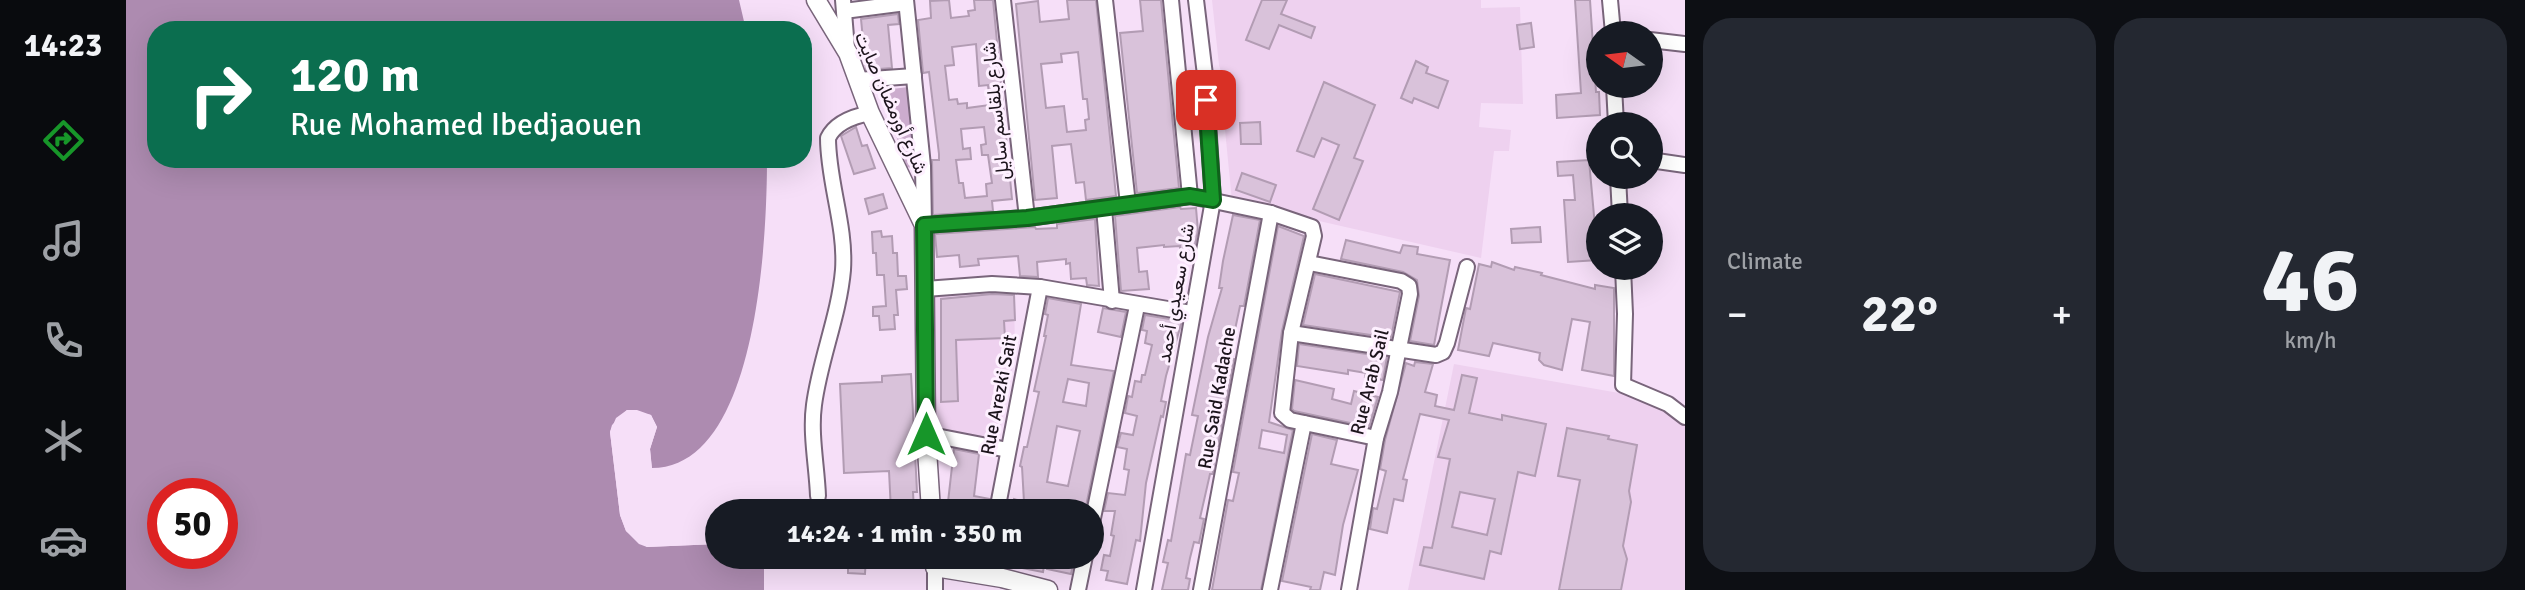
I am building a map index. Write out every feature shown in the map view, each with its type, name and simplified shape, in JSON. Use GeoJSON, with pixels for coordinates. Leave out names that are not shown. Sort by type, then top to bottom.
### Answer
{"type":"FeatureCollection","features":[{"type":"Feature","properties":{"kind":"main road","name":"شارع أورمضان صايت"},"geometry":{"type":"LineString","coordinates":[[816,0],[848,53],[870,113],[924,225]]}},
{"type":"Feature","properties":{"kind":"main road"},"geometry":{"type":"LineString","coordinates":[[924,225],[926,434],[930,499]]}},
{"type":"Feature","properties":{"kind":"main road"},"geometry":{"type":"LineString","coordinates":[[957,569],[997,581],[1048,590]]}},
{"type":"Feature","properties":{"kind":"street","name":"شارع بلقاسم سايل"},"geometry":{"type":"LineString","coordinates":[[1003,0],[1027,218]]}},
{"type":"Feature","properties":{"kind":"street"},"geometry":{"type":"LineString","coordinates":[[1105,0],[1128,204]]}},
{"type":"Feature","properties":{"kind":"street"},"geometry":{"type":"LineString","coordinates":[[1171,0],[1190,196]]}},
{"type":"Feature","properties":{"kind":"street","name":"شارع سعيدي أحمد"},"geometry":{"type":"LineString","coordinates":[[1144,590],[1213,200],[1205,75],[1196,0]]}},
{"type":"Feature","properties":{"kind":"street"},"geometry":{"type":"LineString","coordinates":[[1610,0],[1612,21]]}},
{"type":"Feature","properties":{"kind":"street"},"geometry":{"type":"LineString","coordinates":[[848,53],[843,5],[906,1],[923,166],[924,225],[1027,218],[1190,196],[1271,213],[1312,227],[1314,236],[1309,262],[1291,333],[1282,413],[1290,420],[1376,438]]}},
{"type":"Feature","properties":{"kind":"street"},"geometry":{"type":"LineString","coordinates":[[1663,41],[1685,44]]}},
{"type":"Feature","properties":{"kind":"street"},"geometry":{"type":"LineString","coordinates":[[857,80],[914,76]]}},
{"type":"Feature","properties":{"kind":"street"},"geometry":{"type":"LineString","coordinates":[[818,496],[814,408],[821,365],[836,313],[843,269],[842,227],[828,138],[832,130],[839,125],[870,113]]}},
{"type":"Feature","properties":{"kind":"street"},"geometry":{"type":"LineString","coordinates":[[1663,162],[1685,165]]}},
{"type":"Feature","properties":{"kind":"street"},"geometry":{"type":"LineString","coordinates":[[1104,208],[1112,302]]}},
{"type":"Feature","properties":{"kind":"street","name":"Rue Said Kadache"},"geometry":{"type":"LineString","coordinates":[[1201,590],[1271,213]]}},
{"type":"Feature","properties":{"kind":"street","name":"Rue Arab Sail"},"geometry":{"type":"LineString","coordinates":[[1309,262],[1401,281],[1409,286],[1410,294],[1376,438],[1349,590]]}},
{"type":"Feature","properties":{"kind":"street"},"geometry":{"type":"LineString","coordinates":[[1291,333],[1436,355],[1443,352],[1468,267]]}},
{"type":"Feature","properties":{"kind":"street"},"geometry":{"type":"LineString","coordinates":[[1624,280],[1623,385],[1668,404],[1685,417]]}},
{"type":"Feature","properties":{"kind":"street"},"geometry":{"type":"LineString","coordinates":[[925,289],[992,284],[1040,287],[1112,302],[1191,313]]}},
{"type":"Feature","properties":{"kind":"street","name":"Rue Arezki Sait"},"geometry":{"type":"LineString","coordinates":[[999,499],[1040,287]]}},
{"type":"Feature","properties":{"kind":"street"},"geometry":{"type":"LineString","coordinates":[[1097,499],[1137,306]]}},
{"type":"Feature","properties":{"kind":"street"},"geometry":{"type":"LineString","coordinates":[[1270,590],[1304,423]]}},
{"type":"Feature","properties":{"kind":"street"},"geometry":{"type":"LineString","coordinates":[[926,434],[1008,450]]}},
{"type":"Feature","properties":{"kind":"street"},"geometry":{"type":"LineString","coordinates":[[934,569],[935,590]]}},
{"type":"Feature","properties":{"kind":"street"},"geometry":{"type":"LineString","coordinates":[[1078,590],[1082,569]]}},
{"type":"Feature","properties":{"kind":"shaded area"},"geometry":{"type":"Polygon","coordinates":[[[126,0],[739,0],[744,21],[147,21],[147,168],[767,168],[764,238],[750,341],[735,390],[715,430],[688,458],[652,468],[650,449],[657,427],[651,415],[627,410],[612,425],[610,432],[620,515],[626,531],[647,547],[705,545],[705,569],[764,569],[764,590],[126,590],[126,0]]]}},
{"type":"Feature","properties":{"kind":"shaded area"},"geometry":{"type":"Polygon","coordinates":[[[1212,0],[1481,0],[1481,8],[1520,7],[1523,104],[1481,103],[1479,127],[1511,130],[1509,151],[1494,151],[1481,258],[1232,201],[1221,89],[1224,81],[1219,65],[1212,0]]]}},
{"type":"Feature","properties":{"kind":"shaded area"},"geometry":{"type":"Polygon","coordinates":[[[909,87],[916,164],[911,168],[907,167],[881,93],[883,90],[909,87]]]}},
{"type":"Feature","properties":{"kind":"shaded area"},"geometry":{"type":"Polygon","coordinates":[[[1014,292],[1015,354],[998,442],[934,429],[931,294],[1014,292]]]}},
{"type":"Feature","properties":{"kind":"shaded area"},"geometry":{"type":"Polygon","coordinates":[[[1454,364],[1636,396],[1660,402],[1682,420],[1685,426],[1685,590],[1408,590],[1454,364]]]}},
{"type":"Feature","properties":{"kind":"pier"},"geometry":{"type":"Polygon","coordinates":[[[627,410],[637,410],[651,415],[657,427],[650,449],[652,471],[648,469],[647,450],[653,435],[649,418],[637,413],[628,414],[619,420],[613,433],[623,514],[629,529],[648,543],[705,541],[705,545],[647,547],[639,544],[626,531],[620,515],[610,432],[616,418],[627,410]]]}},
{"type":"Feature","properties":{"kind":"building"},"geometry":{"type":"Polygon","coordinates":[[[949,0],[951,18],[969,16],[968,11],[975,10],[974,0],[993,0],[1012,199],[992,201],[993,211],[933,215],[932,160],[939,160],[939,154],[929,72],[923,73],[918,20],[931,18],[930,1],[949,0]],[[976,44],[952,47],[954,65],[945,66],[949,100],[957,99],[958,104],[967,103],[967,108],[990,105],[988,85],[979,86],[976,44]],[[984,127],[961,129],[963,149],[970,148],[971,159],[956,160],[959,183],[963,183],[965,198],[987,196],[986,184],[992,183],[988,155],[982,155],[981,145],[986,144],[984,127]]]}},
{"type":"Feature","properties":{"kind":"building"},"geometry":{"type":"Polygon","coordinates":[[[1067,0],[1096,0],[1116,196],[1086,200],[1084,182],[1076,183],[1071,144],[1052,146],[1057,198],[1035,200],[1016,4],[1038,1],[1040,22],[1069,19],[1067,0]],[[1078,52],[1061,54],[1062,62],[1041,64],[1046,108],[1064,106],[1067,132],[1086,130],[1085,120],[1089,119],[1087,99],[1083,99],[1078,52]]]}},
{"type":"Feature","properties":{"kind":"building"},"geometry":{"type":"Polygon","coordinates":[[[1140,0],[1161,0],[1179,188],[1137,193],[1120,33],[1143,31],[1140,0]]]}},
{"type":"Feature","properties":{"kind":"building"},"geometry":{"type":"Polygon","coordinates":[[[1262,0],[1287,0],[1281,14],[1315,27],[1311,38],[1279,25],[1269,49],[1246,40],[1262,0]]]}},
{"type":"Feature","properties":{"kind":"building"},"geometry":{"type":"Polygon","coordinates":[[[1575,0],[1590,0],[1591,21],[1586,21],[1586,98],[1599,98],[1600,112],[1557,118],[1556,95],[1581,93],[1575,0]]]}},
{"type":"Feature","properties":{"kind":"building"},"geometry":{"type":"Polygon","coordinates":[[[898,14],[899,24],[888,25],[892,68],[866,70],[861,19],[898,14]]]}},
{"type":"Feature","properties":{"kind":"building"},"geometry":{"type":"Polygon","coordinates":[[[1531,23],[1534,47],[1520,49],[1517,25],[1531,23]]]}},
{"type":"Feature","properties":{"kind":"building"},"geometry":{"type":"Polygon","coordinates":[[[1416,61],[1428,67],[1426,73],[1448,81],[1438,108],[1414,98],[1412,103],[1401,98],[1416,61]]]}},
{"type":"Feature","properties":{"kind":"building"},"geometry":{"type":"Polygon","coordinates":[[[1324,82],[1375,105],[1354,158],[1363,161],[1339,220],[1313,209],[1339,145],[1322,138],[1314,157],[1297,151],[1324,82]]]}},
{"type":"Feature","properties":{"kind":"building"},"geometry":{"type":"Polygon","coordinates":[[[1260,122],[1261,144],[1241,144],[1240,123],[1260,122]]]}},
{"type":"Feature","properties":{"kind":"building"},"geometry":{"type":"Polygon","coordinates":[[[856,127],[862,146],[867,145],[875,168],[854,174],[841,136],[856,127]]]}},
{"type":"Feature","properties":{"kind":"building"},"geometry":{"type":"Polygon","coordinates":[[[1586,160],[1586,189],[1592,189],[1593,203],[1586,203],[1586,261],[1568,262],[1564,200],[1575,200],[1573,175],[1558,176],[1557,162],[1586,160]]]}},
{"type":"Feature","properties":{"kind":"building"},"geometry":{"type":"Polygon","coordinates":[[[1242,173],[1276,185],[1270,202],[1236,190],[1242,173]]]}},
{"type":"Feature","properties":{"kind":"building"},"geometry":{"type":"Polygon","coordinates":[[[883,194],[887,208],[869,214],[865,199],[883,194]]]}},
{"type":"Feature","properties":{"kind":"building"},"geometry":{"type":"Polygon","coordinates":[[[1180,207],[1196,208],[1198,231],[1194,250],[1180,252],[1180,246],[1164,245],[1137,248],[1139,272],[1147,271],[1149,289],[1121,291],[1115,216],[1180,207]]]}},
{"type":"Feature","properties":{"kind":"building"},"geometry":{"type":"Polygon","coordinates":[[[1233,215],[1260,220],[1244,306],[1240,306],[1229,358],[1234,359],[1218,446],[1215,445],[1213,474],[1210,474],[1200,518],[1204,519],[1199,543],[1194,542],[1190,558],[1186,578],[1190,579],[1188,590],[1162,590],[1168,563],[1163,562],[1168,540],[1171,541],[1186,454],[1190,455],[1198,416],[1192,415],[1208,337],[1222,288],[1219,288],[1223,261],[1233,215]]]}},
{"type":"Feature","properties":{"kind":"building"},"geometry":{"type":"Polygon","coordinates":[[[1095,219],[1099,286],[1087,285],[1086,278],[1071,279],[1070,263],[1066,264],[1066,259],[1037,262],[1038,277],[1020,276],[1018,256],[978,259],[979,265],[960,267],[959,255],[937,257],[935,234],[1057,228],[1057,224],[1095,219]]]}},
{"type":"Feature","properties":{"kind":"building"},"geometry":{"type":"Polygon","coordinates":[[[1278,226],[1304,236],[1282,331],[1269,422],[1293,430],[1261,590],[1212,590],[1228,500],[1233,501],[1239,473],[1233,472],[1278,226]],[[1262,430],[1259,448],[1284,453],[1287,435],[1262,430]]]}},
{"type":"Feature","properties":{"kind":"building"},"geometry":{"type":"Polygon","coordinates":[[[1540,227],[1541,242],[1512,243],[1511,229],[1540,227]]]}},
{"type":"Feature","properties":{"kind":"building"},"geometry":{"type":"Polygon","coordinates":[[[881,231],[882,237],[892,236],[893,253],[897,253],[898,276],[906,276],[907,289],[896,290],[898,315],[894,315],[895,329],[880,330],[879,316],[873,316],[873,307],[886,306],[884,275],[877,275],[872,232],[881,231]]]}},
{"type":"Feature","properties":{"kind":"building"},"geometry":{"type":"Polygon","coordinates":[[[1346,240],[1400,253],[1403,245],[1418,247],[1417,254],[1450,260],[1434,345],[1410,341],[1419,296],[1417,280],[1403,272],[1341,259],[1346,240]]]}},
{"type":"Feature","properties":{"kind":"building"},"geometry":{"type":"Polygon","coordinates":[[[1492,262],[1514,270],[1515,267],[1542,273],[1541,275],[1595,289],[1595,285],[1614,288],[1614,376],[1582,370],[1590,322],[1572,319],[1562,370],[1544,365],[1539,360],[1540,353],[1493,343],[1489,356],[1458,350],[1466,308],[1470,309],[1479,264],[1491,267],[1492,262]]]}},
{"type":"Feature","properties":{"kind":"building"},"geometry":{"type":"Polygon","coordinates":[[[1315,274],[1400,292],[1391,338],[1303,325],[1315,274]]]}},
{"type":"Feature","properties":{"kind":"building"},"geometry":{"type":"Polygon","coordinates":[[[992,294],[1014,295],[1015,320],[1004,321],[1005,338],[956,340],[958,401],[941,402],[941,299],[992,294]]]}},
{"type":"Feature","properties":{"kind":"building"},"geometry":{"type":"Polygon","coordinates":[[[1048,298],[1081,304],[1071,365],[1114,371],[1087,499],[1024,499],[1020,466],[1039,392],[1034,391],[1048,315],[1045,314],[1048,298]],[[1068,379],[1063,402],[1086,406],[1089,383],[1068,379]],[[1057,426],[1047,482],[1068,486],[1080,431],[1057,426]]]}},
{"type":"Feature","properties":{"kind":"building"},"geometry":{"type":"Polygon","coordinates":[[[1103,308],[1126,312],[1121,337],[1098,332],[1103,308]]]}},
{"type":"Feature","properties":{"kind":"building"},"geometry":{"type":"Polygon","coordinates":[[[1145,315],[1182,321],[1166,376],[1161,401],[1166,402],[1146,483],[1140,541],[1136,540],[1127,584],[1106,580],[1108,571],[1101,570],[1104,569],[1104,555],[1110,556],[1114,536],[1111,535],[1115,511],[1104,511],[1108,493],[1125,495],[1129,470],[1124,469],[1127,449],[1117,447],[1121,433],[1133,435],[1137,416],[1125,413],[1128,396],[1132,397],[1135,381],[1141,382],[1142,375],[1145,375],[1152,345],[1145,343],[1147,331],[1142,330],[1145,315]]]}},
{"type":"Feature","properties":{"kind":"building"},"geometry":{"type":"Polygon","coordinates":[[[1299,344],[1387,357],[1383,380],[1348,370],[1348,374],[1297,366],[1299,344]]]}},
{"type":"Feature","properties":{"kind":"building"},"geometry":{"type":"Polygon","coordinates":[[[1415,362],[1433,364],[1425,392],[1437,395],[1435,406],[1454,410],[1462,375],[1477,378],[1469,413],[1502,420],[1502,415],[1546,424],[1535,476],[1518,472],[1501,554],[1490,551],[1484,579],[1420,565],[1424,547],[1432,548],[1450,459],[1438,457],[1449,420],[1420,414],[1403,479],[1407,480],[1403,501],[1394,499],[1387,533],[1370,529],[1373,508],[1377,509],[1386,471],[1380,469],[1385,440],[1406,363],[1414,366],[1415,362]],[[1460,492],[1452,527],[1487,535],[1495,499],[1460,492]]]}},
{"type":"Feature","properties":{"kind":"building"},"geometry":{"type":"Polygon","coordinates":[[[911,374],[917,492],[913,492],[913,499],[890,499],[889,471],[844,473],[840,384],[882,382],[882,376],[911,374]]]}},
{"type":"Feature","properties":{"kind":"building"},"geometry":{"type":"Polygon","coordinates":[[[1295,380],[1334,389],[1332,399],[1351,404],[1354,391],[1378,397],[1369,427],[1294,411],[1295,380]]]}},
{"type":"Feature","properties":{"kind":"building"},"geometry":{"type":"Polygon","coordinates":[[[1567,428],[1609,436],[1608,439],[1637,445],[1629,491],[1631,502],[1623,546],[1627,559],[1621,590],[1559,590],[1580,480],[1558,476],[1567,428]]]}},
{"type":"Feature","properties":{"kind":"building"},"geometry":{"type":"Polygon","coordinates":[[[1312,434],[1337,440],[1331,464],[1358,470],[1343,525],[1335,575],[1324,572],[1320,590],[1310,590],[1311,587],[1282,581],[1312,434]]]}},
{"type":"Feature","properties":{"kind":"building"},"geometry":{"type":"Polygon","coordinates":[[[954,449],[979,454],[974,496],[990,499],[948,499],[954,449]]]}},
{"type":"Feature","properties":{"kind":"building"},"geometry":{"type":"Polygon","coordinates":[[[848,569],[865,569],[865,574],[848,573],[848,569]]]}},
{"type":"Feature","properties":{"kind":"building"},"geometry":{"type":"Polygon","coordinates":[[[1047,569],[1072,569],[1071,574],[1047,569]]]}},
{"type":"Feature","properties":{"kind":"route"},"geometry":{"type":"LineString","coordinates":[[926,434],[924,225],[1027,218],[1190,196],[1213,200],[1206,100]]}}]}
